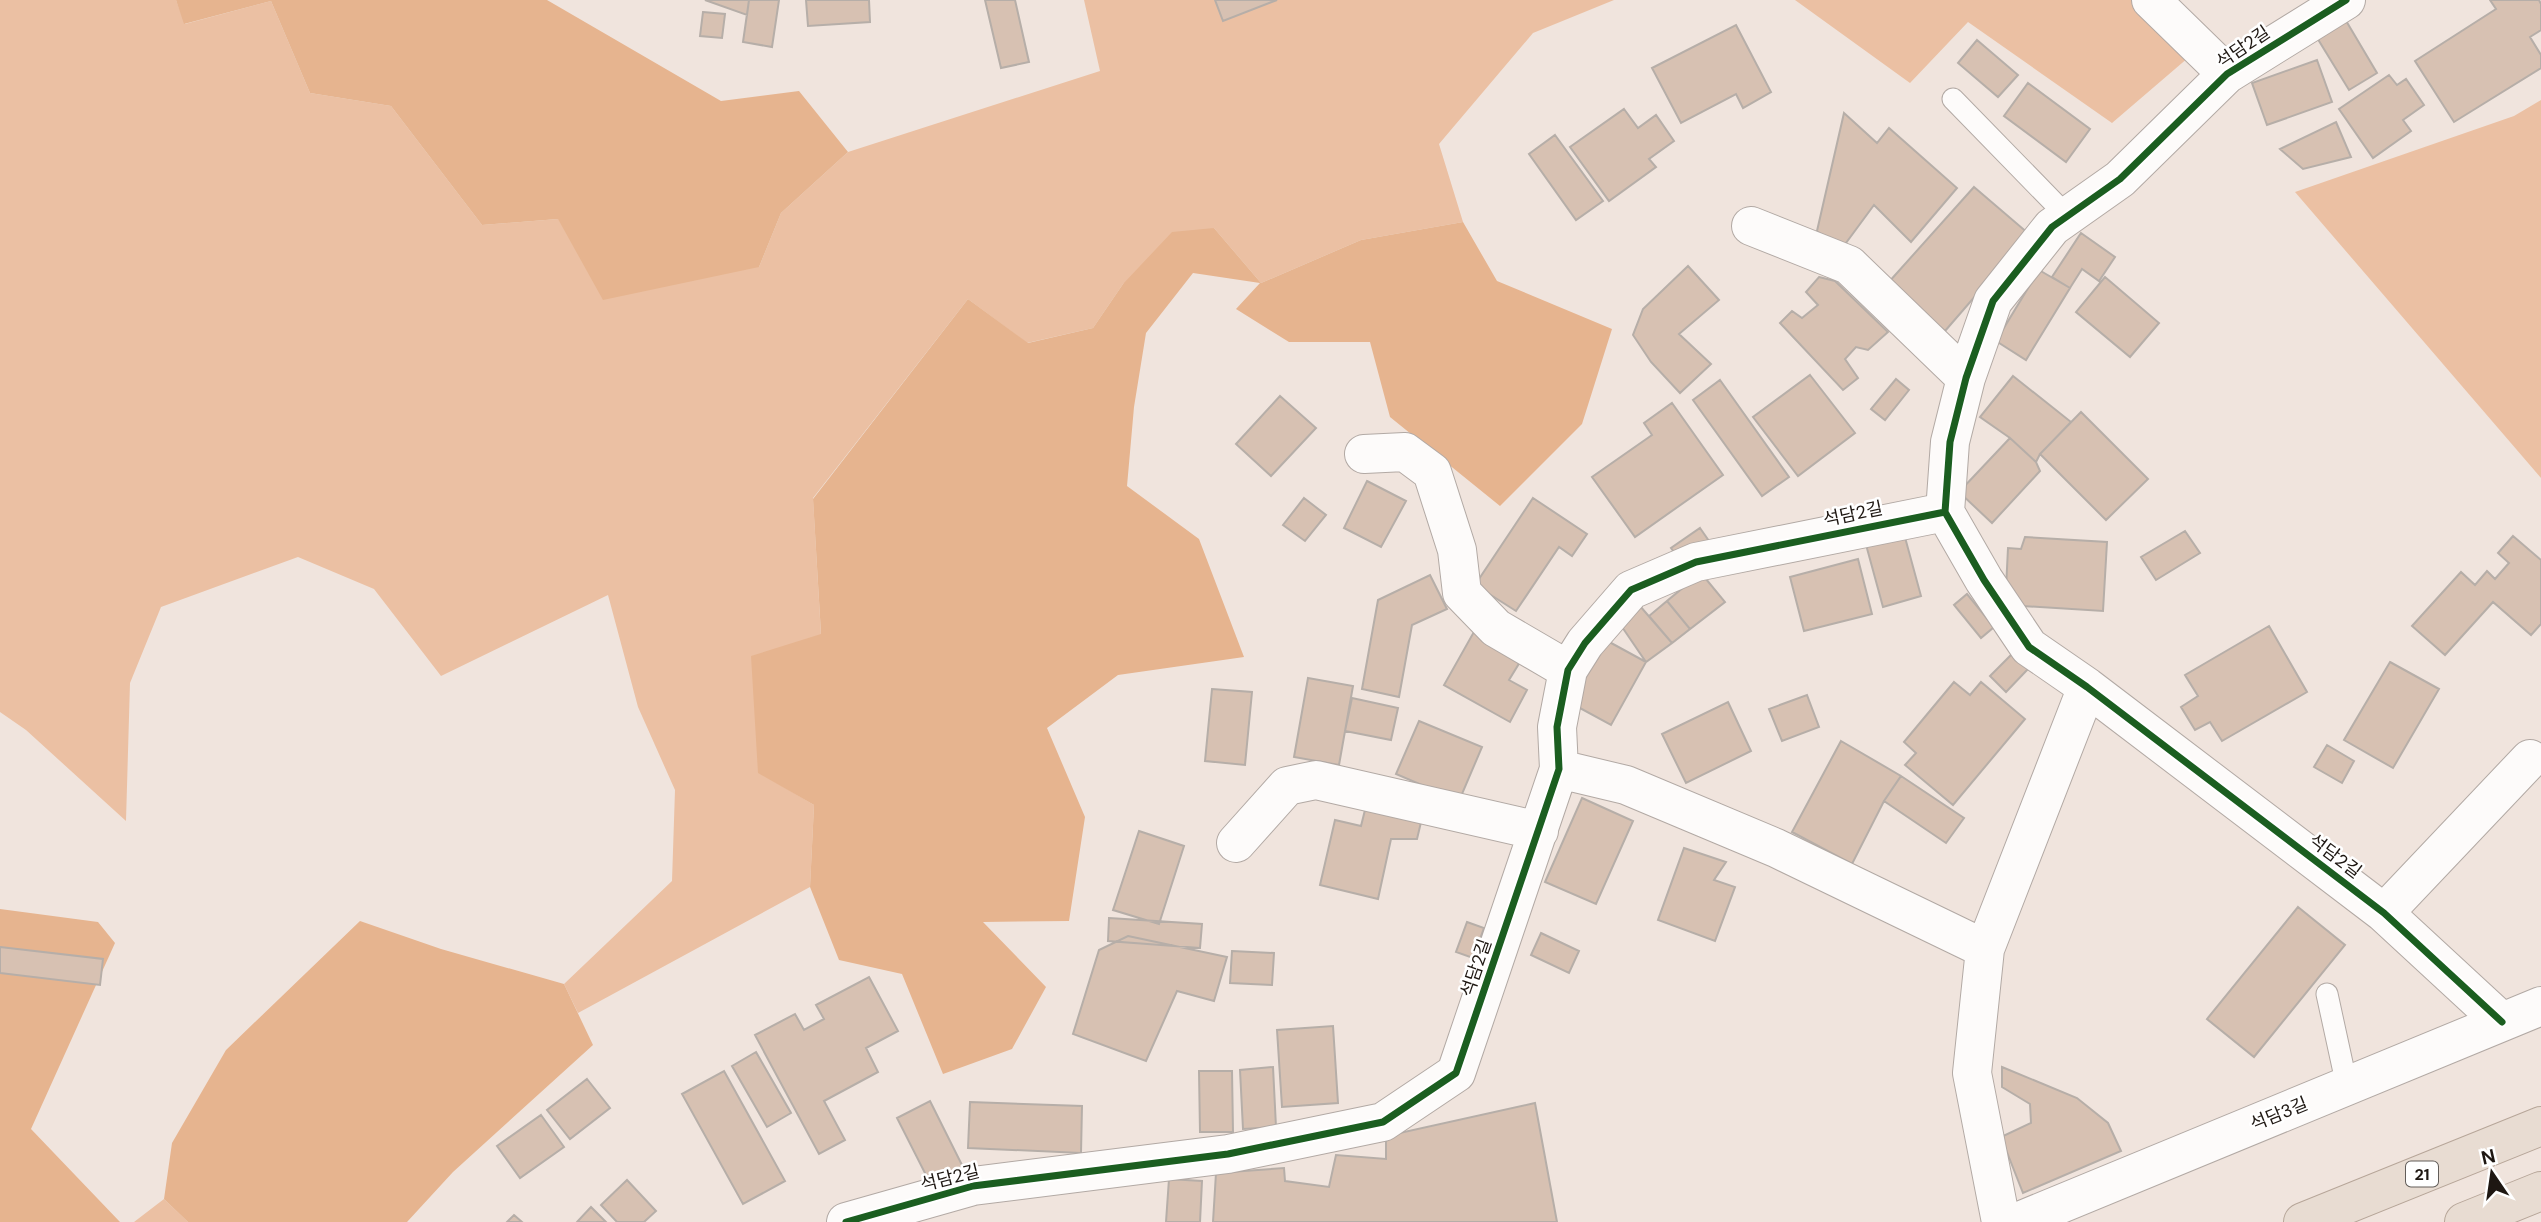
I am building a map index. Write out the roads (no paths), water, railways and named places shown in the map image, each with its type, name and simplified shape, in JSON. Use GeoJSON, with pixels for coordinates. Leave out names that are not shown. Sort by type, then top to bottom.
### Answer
{"type":"FeatureCollection","features":[{"type":"Feature","properties":{"kind":"highway","name":"21"},"geometry":{"type":"LineString","coordinates":[[2303,1222],[2541,1126]]}},
{"type":"Feature","properties":{"kind":"highway"},"geometry":{"type":"LineString","coordinates":[[2464,1222],[2541,1191]]}},
{"type":"Feature","properties":{"kind":"street"},"geometry":{"type":"LineString","coordinates":[[2151,0],[2227,74]]}},
{"type":"Feature","properties":{"kind":"street","name":"석담2길"},"geometry":{"type":"LineString","coordinates":[[2346,0],[2227,74],[2120,179],[2052,227],[1993,301],[1966,378],[1950,442],[1945,512],[1984,580],[2029,647],[2087,687],[2384,913],[2502,1023]]}},
{"type":"Feature","properties":{"kind":"street"},"geometry":{"type":"LineString","coordinates":[[1751,226],[1849,265],[1966,378]]}},
{"type":"Feature","properties":{"kind":"street"},"geometry":{"type":"LineString","coordinates":[[1364,454],[1405,452],[1432,472],[1457,550],[1462,593],[1496,628],[1568,670]]}},
{"type":"Feature","properties":{"kind":"street","name":"석담2길"},"geometry":{"type":"LineString","coordinates":[[846,1222],[972,1186],[1228,1154],[1383,1122],[1456,1073],[1559,769],[1557,727],[1568,670],[1586,643],[1631,590],[1696,562],[1945,512]]}},
{"type":"Feature","properties":{"kind":"street"},"geometry":{"type":"LineString","coordinates":[[2001,1222],[1972,1073],[1985,948],[2087,687]]}},
{"type":"Feature","properties":{"kind":"street"},"geometry":{"type":"LineString","coordinates":[[2384,913],[2530,760]]}},
{"type":"Feature","properties":{"kind":"street"},"geometry":{"type":"LineString","coordinates":[[1559,769],[1626,785],[1688,811],[1776,848],[1985,948]]}},
{"type":"Feature","properties":{"kind":"street"},"geometry":{"type":"LineString","coordinates":[[1236,843],[1287,786],[1317,780],[1539,831]]}},
{"type":"Feature","properties":{"kind":"street","name":"석담3길"},"geometry":{"type":"LineString","coordinates":[[2017,1222],[2541,1006]]}},
{"type":"Feature","properties":{"kind":"lane"},"geometry":{"type":"LineString","coordinates":[[1954,99],[2067,216]]}},
{"type":"Feature","properties":{"kind":"lane"},"geometry":{"type":"LineString","coordinates":[[2327,994],[2347,1086]]}}]}
